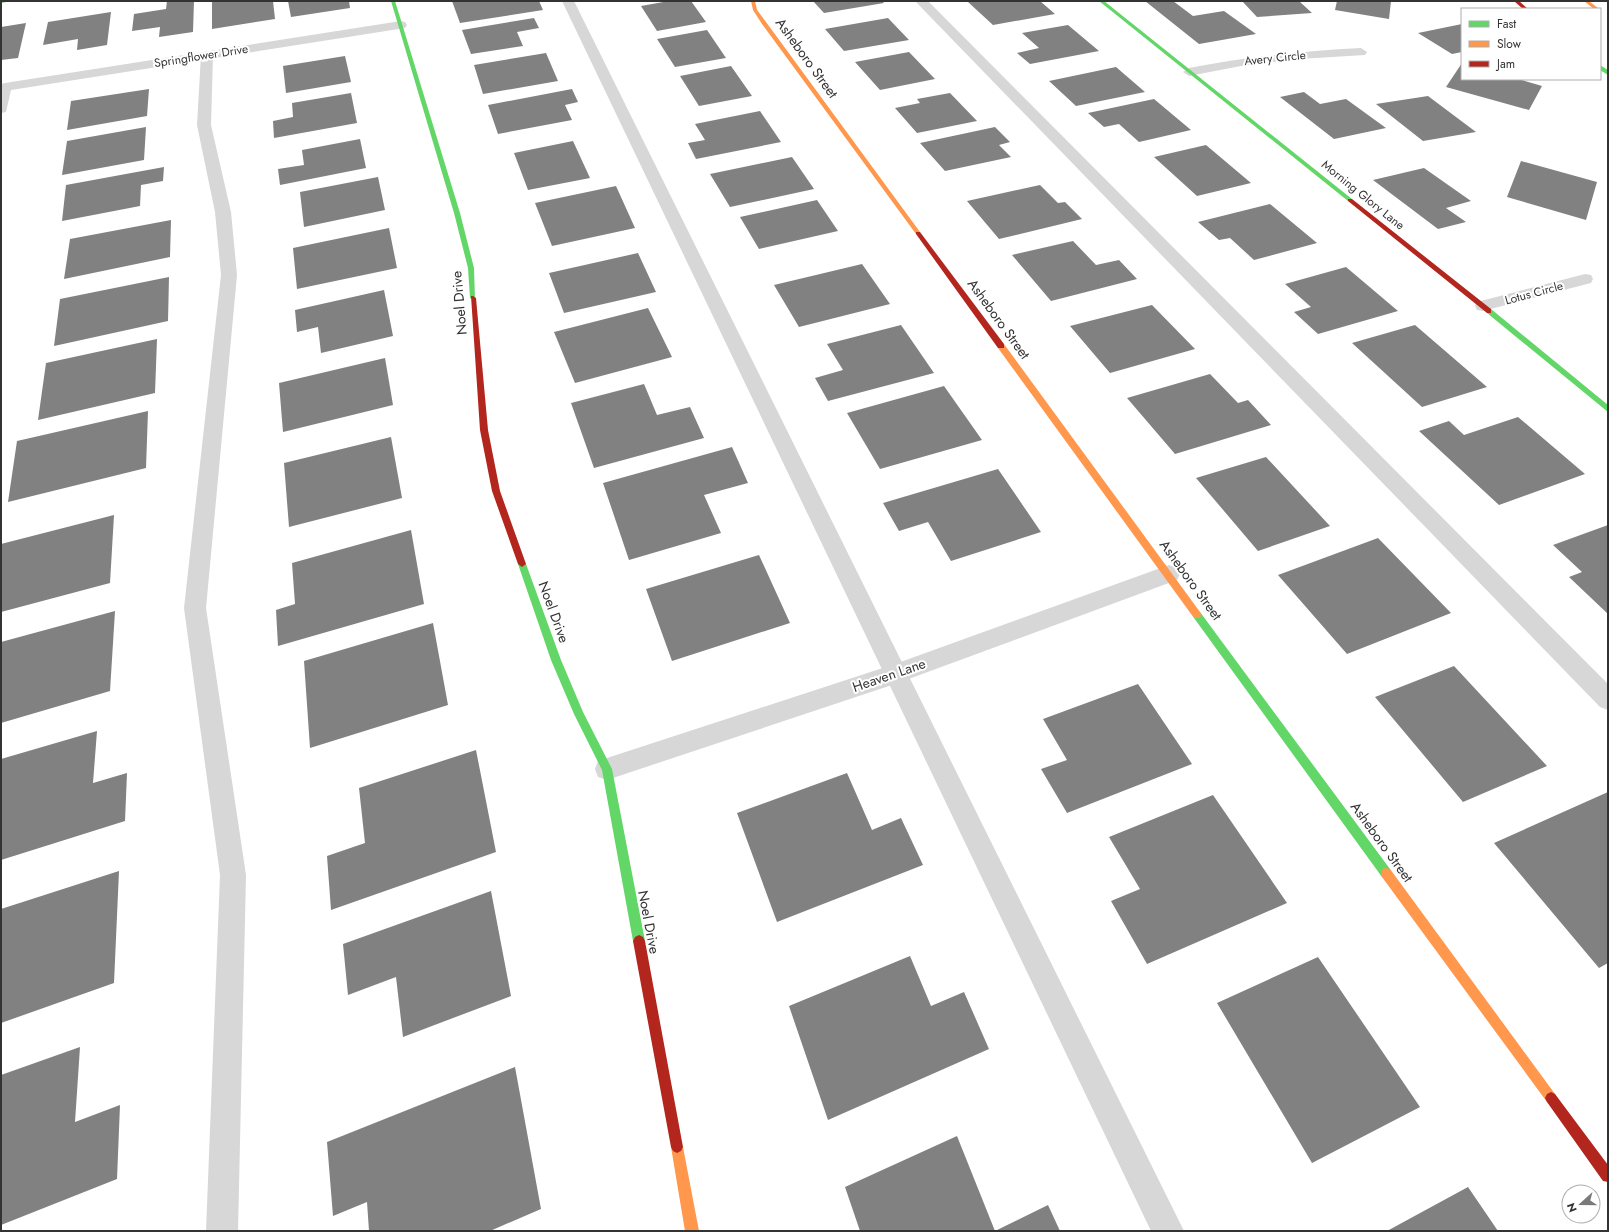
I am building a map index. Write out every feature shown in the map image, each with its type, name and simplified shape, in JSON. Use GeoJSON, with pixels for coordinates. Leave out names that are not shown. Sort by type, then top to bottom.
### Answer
{"type":"FeatureCollection","features":[{"type":"Feature","properties":{"kind":"street"},"geometry":{"type":"LineString","coordinates":[[1,2],[10,1]]}},
{"type":"Feature","properties":{"kind":"street","name":"Noel Drive"},"geometry":{"type":"LineString","coordinates":[[393,1],[471,268],[484,430],[496,492],[556,660],[578,714],[606,769],[692,1231]]}},
{"type":"Feature","properties":{"kind":"street"},"geometry":{"type":"LineString","coordinates":[[568,1],[1168,1231]]}},
{"type":"Feature","properties":{"kind":"street","name":"Asheboro Street"},"geometry":{"type":"LineString","coordinates":[[752,1],[755,10],[764,23],[1169,574],[1608,1176]]}},
{"type":"Feature","properties":{"kind":"street"},"geometry":{"type":"LineString","coordinates":[[921,1],[1608,700]]}},
{"type":"Feature","properties":{"kind":"street","name":"Morning Glory Lane"},"geometry":{"type":"LineString","coordinates":[[1101,1],[1483,306],[1608,409]]}},
{"type":"Feature","properties":{"kind":"street"},"geometry":{"type":"LineString","coordinates":[[1516,1],[1525,8]]}},
{"type":"Feature","properties":{"kind":"street"},"geometry":{"type":"LineString","coordinates":[[1586,1],[1596,8]]}},
{"type":"Feature","properties":{"kind":"street","name":"Springflower Drive"},"geometry":{"type":"LineString","coordinates":[[3,88],[401,25]]}},
{"type":"Feature","properties":{"kind":"street","name":"Avery Circle"},"geometry":{"type":"LineString","coordinates":[[1190,72],[1241,62],[1299,55],[1361,52]]}},
{"type":"Feature","properties":{"kind":"street"},"geometry":{"type":"LineString","coordinates":[[207,55],[204,125],[223,212],[229,275],[195,608],[233,875],[222,1231]]}},
{"type":"Feature","properties":{"kind":"street"},"geometry":{"type":"LineString","coordinates":[[1,109],[3,88]]}},
{"type":"Feature","properties":{"kind":"street","name":"Lotus Circle"},"geometry":{"type":"LineString","coordinates":[[1483,306],[1585,279]]}},
{"type":"Feature","properties":{"kind":"street","name":"Heaven Lane"},"geometry":{"type":"LineString","coordinates":[[606,769],[895,674],[1169,574]]}},
{"type":"Feature","properties":{"kind":"building"},"geometry":{"type":"Polygon","coordinates":[[[167,1],[194,1],[193,32],[159,37],[160,27],[132,31],[134,14],[166,9],[167,1]]]}},
{"type":"Feature","properties":{"kind":"building"},"geometry":{"type":"Polygon","coordinates":[[[212,1],[273,1],[275,19],[212,29],[212,1]]]}},
{"type":"Feature","properties":{"kind":"building"},"geometry":{"type":"Polygon","coordinates":[[[288,1],[349,1],[350,8],[291,17],[288,1]]]}},
{"type":"Feature","properties":{"kind":"building"},"geometry":{"type":"Polygon","coordinates":[[[452,1],[539,1],[543,10],[460,23],[452,1]]]}},
{"type":"Feature","properties":{"kind":"building"},"geometry":{"type":"Polygon","coordinates":[[[669,1],[691,1],[706,22],[657,31],[641,6],[669,1]]]}},
{"type":"Feature","properties":{"kind":"building"},"geometry":{"type":"Polygon","coordinates":[[[813,1],[882,1],[884,3],[824,13],[813,1]]]}},
{"type":"Feature","properties":{"kind":"building"},"geometry":{"type":"Polygon","coordinates":[[[1040,1],[1055,14],[993,25],[968,2],[1040,1]]]}},
{"type":"Feature","properties":{"kind":"building"},"geometry":{"type":"Polygon","coordinates":[[[1145,1],[1173,1],[1193,16],[1224,11],[1256,34],[1199,44],[1145,1]]]}},
{"type":"Feature","properties":{"kind":"building"},"geometry":{"type":"Polygon","coordinates":[[[1242,1],[1299,1],[1312,13],[1257,17],[1242,1]]]}},
{"type":"Feature","properties":{"kind":"building"},"geometry":{"type":"Polygon","coordinates":[[[1337,1],[1391,1],[1389,19],[1335,10],[1337,1]]]}},
{"type":"Feature","properties":{"kind":"building"},"geometry":{"type":"Polygon","coordinates":[[[111,12],[107,45],[77,50],[78,39],[43,45],[48,22],[111,12]]]}},
{"type":"Feature","properties":{"kind":"building"},"geometry":{"type":"Polygon","coordinates":[[[534,18],[539,28],[517,32],[523,46],[471,54],[462,30],[534,18]]]}},
{"type":"Feature","properties":{"kind":"building"},"geometry":{"type":"Polygon","coordinates":[[[888,18],[909,40],[844,51],[825,29],[888,18]]]}},
{"type":"Feature","properties":{"kind":"building"},"geometry":{"type":"Polygon","coordinates":[[[26,23],[18,58],[1,60],[1,27],[26,23]]]}},
{"type":"Feature","properties":{"kind":"building"},"geometry":{"type":"Polygon","coordinates":[[[1461,24],[1461,52],[1452,54],[1418,33],[1461,24]]]}},
{"type":"Feature","properties":{"kind":"building"},"geometry":{"type":"Polygon","coordinates":[[[1068,25],[1099,51],[1030,64],[1017,53],[1039,48],[1022,33],[1068,25]]]}},
{"type":"Feature","properties":{"kind":"building"},"geometry":{"type":"Polygon","coordinates":[[[707,30],[726,58],[675,67],[657,39],[707,30]]]}},
{"type":"Feature","properties":{"kind":"building"},"geometry":{"type":"Polygon","coordinates":[[[909,52],[935,79],[880,90],[855,62],[909,52]]]}},
{"type":"Feature","properties":{"kind":"building"},"geometry":{"type":"Polygon","coordinates":[[[546,53],[558,81],[483,94],[474,65],[546,53]]]}},
{"type":"Feature","properties":{"kind":"building"},"geometry":{"type":"Polygon","coordinates":[[[345,56],[351,82],[286,93],[283,66],[345,56]]]}},
{"type":"Feature","properties":{"kind":"building"},"geometry":{"type":"Polygon","coordinates":[[[1461,64],[1461,80],[1521,80],[1542,86],[1529,110],[1446,87],[1461,64]]]}},
{"type":"Feature","properties":{"kind":"building"},"geometry":{"type":"Polygon","coordinates":[[[731,66],[752,96],[699,106],[680,76],[731,66]]]}},
{"type":"Feature","properties":{"kind":"building"},"geometry":{"type":"Polygon","coordinates":[[[1116,67],[1145,92],[1076,106],[1049,81],[1116,67]]]}},
{"type":"Feature","properties":{"kind":"building"},"geometry":{"type":"Polygon","coordinates":[[[149,89],[147,116],[67,130],[71,101],[149,89]]]}},
{"type":"Feature","properties":{"kind":"building"},"geometry":{"type":"Polygon","coordinates":[[[572,89],[578,102],[565,105],[572,120],[498,134],[488,105],[572,89]]]}},
{"type":"Feature","properties":{"kind":"building"},"geometry":{"type":"Polygon","coordinates":[[[1304,92],[1320,104],[1346,99],[1386,128],[1334,139],[1280,97],[1304,92]]]}},
{"type":"Feature","properties":{"kind":"building"},"geometry":{"type":"Polygon","coordinates":[[[351,93],[357,123],[274,138],[273,121],[293,117],[292,103],[351,93]]]}},
{"type":"Feature","properties":{"kind":"building"},"geometry":{"type":"Polygon","coordinates":[[[950,93],[977,121],[917,133],[895,108],[920,103],[917,99],[950,93]]]}},
{"type":"Feature","properties":{"kind":"building"},"geometry":{"type":"Polygon","coordinates":[[[1428,96],[1476,132],[1423,141],[1376,104],[1428,96]]]}},
{"type":"Feature","properties":{"kind":"building"},"geometry":{"type":"Polygon","coordinates":[[[1154,99],[1191,130],[1139,142],[1119,124],[1104,127],[1088,113],[1154,99]]]}},
{"type":"Feature","properties":{"kind":"building"},"geometry":{"type":"Polygon","coordinates":[[[760,111],[781,142],[696,159],[688,143],[705,140],[695,124],[760,111]]]}},
{"type":"Feature","properties":{"kind":"building"},"geometry":{"type":"Polygon","coordinates":[[[146,127],[144,160],[62,175],[67,141],[146,127]]]}},
{"type":"Feature","properties":{"kind":"building"},"geometry":{"type":"Polygon","coordinates":[[[995,127],[1010,142],[999,145],[1011,157],[945,171],[920,143],[995,127]]]}},
{"type":"Feature","properties":{"kind":"building"},"geometry":{"type":"Polygon","coordinates":[[[360,139],[366,168],[280,185],[278,169],[304,165],[302,150],[360,139]]]}},
{"type":"Feature","properties":{"kind":"building"},"geometry":{"type":"Polygon","coordinates":[[[573,141],[590,178],[528,190],[514,153],[573,141]]]}},
{"type":"Feature","properties":{"kind":"building"},"geometry":{"type":"Polygon","coordinates":[[[1206,145],[1251,183],[1197,196],[1154,157],[1206,145]]]}},
{"type":"Feature","properties":{"kind":"building"},"geometry":{"type":"Polygon","coordinates":[[[792,157],[814,189],[730,207],[710,174],[792,157]]]}},
{"type":"Feature","properties":{"kind":"building"},"geometry":{"type":"Polygon","coordinates":[[[1521,161],[1597,182],[1586,220],[1507,197],[1521,161]]]}},
{"type":"Feature","properties":{"kind":"building"},"geometry":{"type":"Polygon","coordinates":[[[164,167],[163,181],[141,185],[140,206],[62,221],[66,185],[164,167]]]}},
{"type":"Feature","properties":{"kind":"building"},"geometry":{"type":"Polygon","coordinates":[[[1424,168],[1471,201],[1446,208],[1466,222],[1438,229],[1373,180],[1424,168]]]}},
{"type":"Feature","properties":{"kind":"building"},"geometry":{"type":"Polygon","coordinates":[[[378,177],[385,210],[304,227],[300,192],[378,177]]]}},
{"type":"Feature","properties":{"kind":"building"},"geometry":{"type":"Polygon","coordinates":[[[1040,185],[1058,203],[1065,202],[1082,219],[999,239],[967,201],[1040,185]]]}},
{"type":"Feature","properties":{"kind":"building"},"geometry":{"type":"Polygon","coordinates":[[[616,186],[635,228],[552,246],[535,203],[616,186]]]}},
{"type":"Feature","properties":{"kind":"building"},"geometry":{"type":"Polygon","coordinates":[[[817,200],[838,231],[759,249],[740,217],[817,200]]]}},
{"type":"Feature","properties":{"kind":"building"},"geometry":{"type":"Polygon","coordinates":[[[1270,204],[1317,243],[1254,260],[1230,238],[1219,240],[1198,222],[1270,204]]]}},
{"type":"Feature","properties":{"kind":"building"},"geometry":{"type":"Polygon","coordinates":[[[171,220],[170,257],[64,279],[70,239],[171,220]]]}},
{"type":"Feature","properties":{"kind":"building"},"geometry":{"type":"Polygon","coordinates":[[[389,228],[397,268],[297,289],[293,248],[389,228]]]}},
{"type":"Feature","properties":{"kind":"building"},"geometry":{"type":"Polygon","coordinates":[[[1073,241],[1096,265],[1119,260],[1137,279],[1051,301],[1012,255],[1073,241]]]}},
{"type":"Feature","properties":{"kind":"building"},"geometry":{"type":"Polygon","coordinates":[[[638,253],[656,292],[564,313],[549,273],[638,253]]]}},
{"type":"Feature","properties":{"kind":"building"},"geometry":{"type":"Polygon","coordinates":[[[862,264],[890,304],[799,327],[774,285],[862,264]]]}},
{"type":"Feature","properties":{"kind":"building"},"geometry":{"type":"Polygon","coordinates":[[[1346,267],[1398,311],[1318,334],[1294,312],[1311,307],[1285,284],[1346,267]]]}},
{"type":"Feature","properties":{"kind":"building"},"geometry":{"type":"Polygon","coordinates":[[[169,277],[168,321],[54,346],[60,299],[169,277]]]}},
{"type":"Feature","properties":{"kind":"building"},"geometry":{"type":"Polygon","coordinates":[[[384,290],[393,336],[321,353],[318,327],[297,332],[295,310],[384,290]]]}},
{"type":"Feature","properties":{"kind":"building"},"geometry":{"type":"Polygon","coordinates":[[[1152,305],[1195,349],[1110,373],[1070,326],[1152,305]]]}},
{"type":"Feature","properties":{"kind":"building"},"geometry":{"type":"Polygon","coordinates":[[[648,308],[672,357],[575,383],[554,332],[648,308]]]}},
{"type":"Feature","properties":{"kind":"building"},"geometry":{"type":"Polygon","coordinates":[[[901,325],[934,373],[828,401],[815,378],[843,370],[827,344],[901,325]]]}},
{"type":"Feature","properties":{"kind":"building"},"geometry":{"type":"Polygon","coordinates":[[[1415,325],[1487,387],[1422,407],[1352,343],[1415,325]]]}},
{"type":"Feature","properties":{"kind":"building"},"geometry":{"type":"Polygon","coordinates":[[[157,339],[155,393],[38,420],[46,363],[157,339]]]}},
{"type":"Feature","properties":{"kind":"building"},"geometry":{"type":"Polygon","coordinates":[[[385,358],[393,405],[283,432],[279,383],[385,358]]]}},
{"type":"Feature","properties":{"kind":"building"},"geometry":{"type":"Polygon","coordinates":[[[1210,374],[1238,403],[1248,400],[1271,425],[1175,454],[1127,398],[1210,374]]]}},
{"type":"Feature","properties":{"kind":"building"},"geometry":{"type":"Polygon","coordinates":[[[644,384],[657,415],[690,407],[704,438],[594,468],[571,403],[644,384]]]}},
{"type":"Feature","properties":{"kind":"building"},"geometry":{"type":"Polygon","coordinates":[[[944,386],[982,440],[880,469],[847,413],[944,386]]]}},
{"type":"Feature","properties":{"kind":"building"},"geometry":{"type":"Polygon","coordinates":[[[148,411],[146,468],[8,502],[17,441],[148,411]]]}},
{"type":"Feature","properties":{"kind":"building"},"geometry":{"type":"Polygon","coordinates":[[[1518,417],[1585,474],[1499,505],[1419,431],[1449,421],[1464,435],[1518,417]]]}},
{"type":"Feature","properties":{"kind":"building"},"geometry":{"type":"Polygon","coordinates":[[[391,437],[402,498],[289,527],[284,463],[391,437]]]}},
{"type":"Feature","properties":{"kind":"building"},"geometry":{"type":"Polygon","coordinates":[[[732,447],[748,483],[704,495],[721,533],[629,560],[603,483],[732,447]]]}},
{"type":"Feature","properties":{"kind":"building"},"geometry":{"type":"Polygon","coordinates":[[[1266,457],[1330,526],[1258,551],[1196,478],[1266,457]]]}},
{"type":"Feature","properties":{"kind":"building"},"geometry":{"type":"Polygon","coordinates":[[[998,469],[1041,532],[951,561],[928,522],[899,531],[883,503],[998,469]]]}},
{"type":"Feature","properties":{"kind":"building"},"geometry":{"type":"Polygon","coordinates":[[[114,515],[110,583],[1,612],[1,544],[114,515]]]}},
{"type":"Feature","properties":{"kind":"building"},"geometry":{"type":"Polygon","coordinates":[[[1608,525],[1608,614],[1569,577],[1582,572],[1553,545],[1608,525]]]}},
{"type":"Feature","properties":{"kind":"building"},"geometry":{"type":"Polygon","coordinates":[[[411,530],[424,604],[278,646],[276,610],[295,604],[292,563],[411,530]]]}},
{"type":"Feature","properties":{"kind":"building"},"geometry":{"type":"Polygon","coordinates":[[[1378,538],[1451,613],[1347,654],[1278,575],[1378,538]]]}},
{"type":"Feature","properties":{"kind":"building"},"geometry":{"type":"Polygon","coordinates":[[[759,555],[790,623],[672,661],[646,589],[759,555]]]}},
{"type":"Feature","properties":{"kind":"building"},"geometry":{"type":"Polygon","coordinates":[[[115,611],[110,691],[1,723],[1,642],[115,611]]]}},
{"type":"Feature","properties":{"kind":"building"},"geometry":{"type":"Polygon","coordinates":[[[433,623],[448,705],[310,748],[304,661],[433,623]]]}},
{"type":"Feature","properties":{"kind":"building"},"geometry":{"type":"Polygon","coordinates":[[[1454,666],[1547,766],[1463,802],[1375,697],[1454,666]]]}},
{"type":"Feature","properties":{"kind":"building"},"geometry":{"type":"Polygon","coordinates":[[[1138,684],[1192,764],[1067,813],[1041,769],[1067,760],[1043,719],[1138,684]]]}},
{"type":"Feature","properties":{"kind":"building"},"geometry":{"type":"Polygon","coordinates":[[[97,731],[93,783],[127,773],[125,821],[1,860],[1,759],[97,731]]]}},
{"type":"Feature","properties":{"kind":"building"},"geometry":{"type":"Polygon","coordinates":[[[476,750],[496,852],[331,910],[327,856],[365,843],[359,788],[476,750]]]}},
{"type":"Feature","properties":{"kind":"building"},"geometry":{"type":"Polygon","coordinates":[[[847,773],[872,830],[901,818],[923,865],[777,922],[737,813],[847,773]]]}},
{"type":"Feature","properties":{"kind":"building"},"geometry":{"type":"Polygon","coordinates":[[[1608,792],[1608,963],[1599,968],[1494,843],[1608,792]]]}},
{"type":"Feature","properties":{"kind":"building"},"geometry":{"type":"Polygon","coordinates":[[[1213,795],[1287,903],[1147,964],[1111,901],[1140,889],[1109,837],[1213,795]]]}},
{"type":"Feature","properties":{"kind":"building"},"geometry":{"type":"Polygon","coordinates":[[[119,871],[114,983],[1,1023],[1,909],[119,871]]]}},
{"type":"Feature","properties":{"kind":"building"},"geometry":{"type":"Polygon","coordinates":[[[491,891],[511,996],[403,1037],[396,977],[348,995],[343,944],[491,891]]]}},
{"type":"Feature","properties":{"kind":"building"},"geometry":{"type":"Polygon","coordinates":[[[910,956],[931,1006],[964,992],[989,1049],[828,1120],[789,1006],[910,956]]]}},
{"type":"Feature","properties":{"kind":"building"},"geometry":{"type":"Polygon","coordinates":[[[1318,957],[1420,1107],[1312,1163],[1217,1003],[1318,957]]]}},
{"type":"Feature","properties":{"kind":"building"},"geometry":{"type":"Polygon","coordinates":[[[80,1047],[75,1122],[120,1105],[117,1179],[1,1225],[1,1075],[80,1047]]]}},
{"type":"Feature","properties":{"kind":"building"},"geometry":{"type":"Polygon","coordinates":[[[515,1067],[541,1209],[490,1231],[369,1231],[367,1202],[333,1216],[327,1142],[515,1067]]]}},
{"type":"Feature","properties":{"kind":"building"},"geometry":{"type":"Polygon","coordinates":[[[957,1136],[995,1231],[860,1231],[845,1187],[957,1136]]]}},
{"type":"Feature","properties":{"kind":"building"},"geometry":{"type":"Polygon","coordinates":[[[1468,1187],[1498,1231],[1387,1231],[1468,1187]]]}},
{"type":"Feature","properties":{"kind":"building"},"geometry":{"type":"Polygon","coordinates":[[[1048,1205],[1060,1231],[995,1231],[1048,1205]]]}},
{"type":"Feature","properties":{"kind":"traffic: fast"},"geometry":{"type":"LineString","coordinates":[[1,2],[10,1]]}},
{"type":"Feature","properties":{"kind":"traffic: fast"},"geometry":{"type":"LineString","coordinates":[[393,1],[457,213],[471,268],[473,298]]}},
{"type":"Feature","properties":{"kind":"traffic: fast"},"geometry":{"type":"LineString","coordinates":[[1101,1],[1350,200]]}},
{"type":"Feature","properties":{"kind":"traffic: fast"},"geometry":{"type":"LineString","coordinates":[[1601,68],[1608,73]]}},
{"type":"Feature","properties":{"kind":"traffic: fast"},"geometry":{"type":"LineString","coordinates":[[1489,311],[1608,409]]}},
{"type":"Feature","properties":{"kind":"traffic: fast"},"geometry":{"type":"LineString","coordinates":[[522,564],[556,660],[579,714],[607,769],[639,941]]}},
{"type":"Feature","properties":{"kind":"traffic: fast"},"geometry":{"type":"LineString","coordinates":[[1197,615],[1386,873]]}},
{"type":"Feature","properties":{"kind":"traffic: slow"},"geometry":{"type":"LineString","coordinates":[[753,1],[755,10],[764,23],[918,233]]}},
{"type":"Feature","properties":{"kind":"traffic: slow"},"geometry":{"type":"LineString","coordinates":[[1586,1],[1596,8]]}},
{"type":"Feature","properties":{"kind":"traffic: slow"},"geometry":{"type":"LineString","coordinates":[[1001,346],[1197,615]]}},
{"type":"Feature","properties":{"kind":"traffic: slow"},"geometry":{"type":"LineString","coordinates":[[1386,873],[1551,1098]]}},
{"type":"Feature","properties":{"kind":"traffic: slow"},"geometry":{"type":"LineString","coordinates":[[677,1147],[692,1231]]}},
{"type":"Feature","properties":{"kind":"traffic: jam"},"geometry":{"type":"LineString","coordinates":[[1516,1],[1525,8]]}},
{"type":"Feature","properties":{"kind":"traffic: jam"},"geometry":{"type":"LineString","coordinates":[[1350,200],[1489,311]]}},
{"type":"Feature","properties":{"kind":"traffic: jam"},"geometry":{"type":"LineString","coordinates":[[918,233],[1001,346]]}},
{"type":"Feature","properties":{"kind":"traffic: jam"},"geometry":{"type":"LineString","coordinates":[[473,298],[484,430],[496,491],[522,564]]}},
{"type":"Feature","properties":{"kind":"traffic: jam"},"geometry":{"type":"LineString","coordinates":[[639,941],[677,1147]]}},
{"type":"Feature","properties":{"kind":"traffic: jam"},"geometry":{"type":"LineString","coordinates":[[1551,1098],[1608,1176]]}}]}
